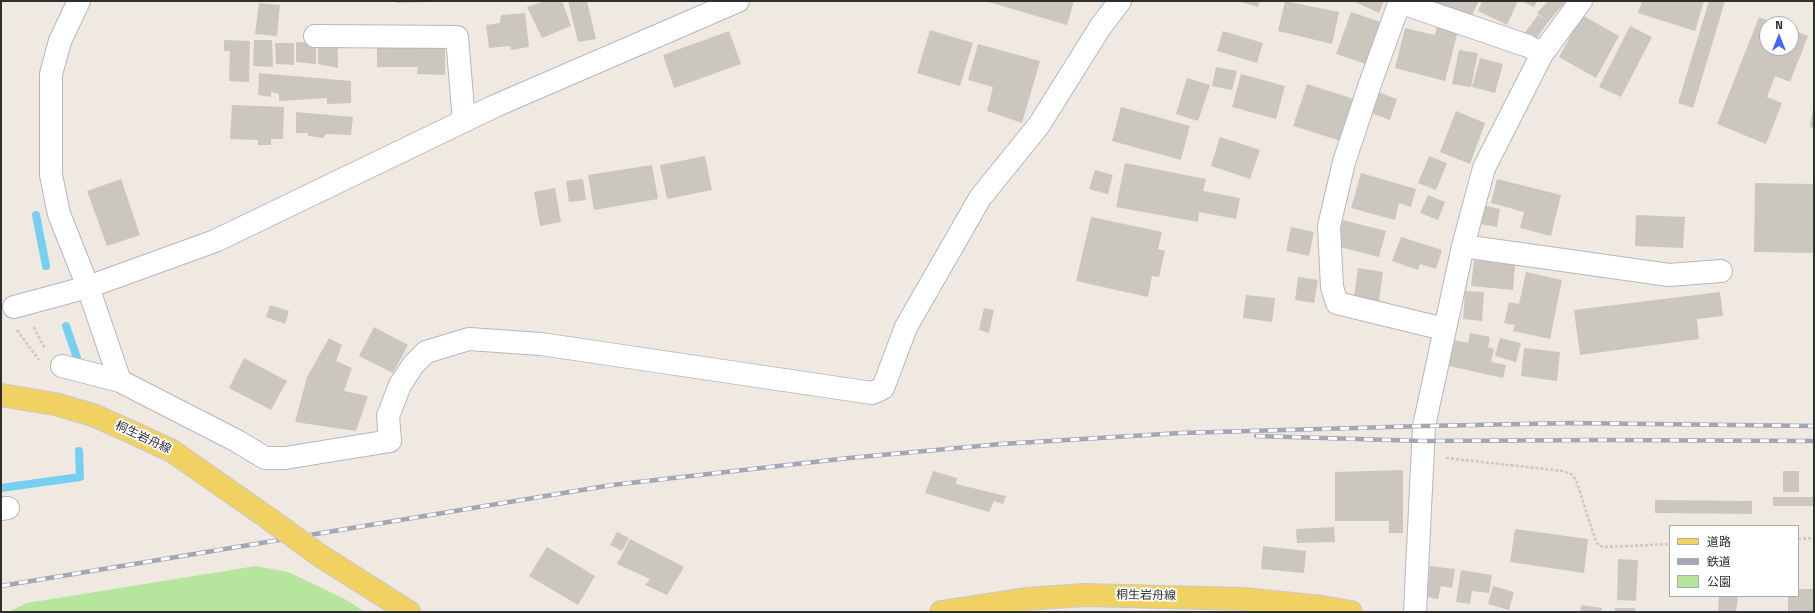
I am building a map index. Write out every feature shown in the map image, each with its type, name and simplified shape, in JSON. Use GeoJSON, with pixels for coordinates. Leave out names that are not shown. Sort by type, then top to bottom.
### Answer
{"type":"FeatureCollection","features":[{"type":"Feature","properties":{"kind":"main road","name":"桐生岩舟線"},"geometry":{"type":"LineString","coordinates":[[1,395],[55,404],[93,415],[172,451],[219,482],[319,555],[409,612]]}},
{"type":"Feature","properties":{"kind":"main road","name":"桐生岩舟線"},"geometry":{"type":"LineString","coordinates":[[941,612],[1026,599],[1084,595],[1244,599],[1322,607],[1351,612]]}},
{"type":"Feature","properties":{"kind":"street"},"geometry":{"type":"LineString","coordinates":[[78,1],[60,41],[51,74],[51,175],[59,214],[88,287],[120,381]]}},
{"type":"Feature","properties":{"kind":"street"},"geometry":{"type":"LineString","coordinates":[[14,307],[88,287],[215,241],[694,9],[738,1]]}},
{"type":"Feature","properties":{"kind":"street"},"geometry":{"type":"LineString","coordinates":[[51,365],[120,381],[237,441],[265,458],[285,458],[390,441],[388,416],[400,386],[413,365],[426,352],[469,339],[541,344],[872,393],[883,388],[906,327],[980,198],[1039,125],[1101,26],[1120,1]]}},
{"type":"Feature","properties":{"kind":"street"},"geometry":{"type":"LineString","coordinates":[[1415,612],[1424,426],[1463,246],[1484,168],[1542,54],[1581,1]]}},
{"type":"Feature","properties":{"kind":"street"},"geometry":{"type":"LineString","coordinates":[[1444,329],[1337,304],[1332,287],[1329,226],[1344,162],[1399,2],[1528,46],[1542,54]]}},
{"type":"Feature","properties":{"kind":"street"},"geometry":{"type":"LineString","coordinates":[[315,36],[457,37],[464,121]]}},
{"type":"Feature","properties":{"kind":"street"},"geometry":{"type":"LineString","coordinates":[[1463,246],[1670,275],[1721,270]]}},
{"type":"Feature","properties":{"kind":"path"},"geometry":{"type":"LineString","coordinates":[[32,325],[46,351]]}},
{"type":"Feature","properties":{"kind":"path"},"geometry":{"type":"LineString","coordinates":[[16,329],[51,365]]}},
{"type":"Feature","properties":{"kind":"path"},"geometry":{"type":"LineString","coordinates":[[1443,458],[1563,471],[1571,474],[1576,480],[1596,542],[1600,546],[1669,544]]}},
{"type":"Feature","properties":{"kind":"path"},"geometry":{"type":"LineString","coordinates":[[1799,539],[1814,538]]}},
{"type":"Feature","properties":{"kind":"green space"},"geometry":{"type":"Polygon","coordinates":[[[256,566],[288,572],[343,598],[365,612],[8,612],[27,603],[256,566]]]}},
{"type":"Feature","properties":{"kind":"building"},"geometry":{"type":"Polygon","coordinates":[[[397,1],[428,1],[428,2],[397,3],[397,1]]]}},
{"type":"Feature","properties":{"kind":"building"},"geometry":{"type":"Polygon","coordinates":[[[544,1],[562,1],[571,26],[542,38],[527,7],[544,1]]]}},
{"type":"Feature","properties":{"kind":"building"},"geometry":{"type":"Polygon","coordinates":[[[568,1],[587,1],[596,39],[578,42],[568,1]]]}},
{"type":"Feature","properties":{"kind":"building"},"geometry":{"type":"Polygon","coordinates":[[[985,1],[1074,1],[1067,25],[985,1]]]}},
{"type":"Feature","properties":{"kind":"building"},"geometry":{"type":"Polygon","coordinates":[[[1237,1],[1260,1],[1258,7],[1237,1]]]}},
{"type":"Feature","properties":{"kind":"building"},"geometry":{"type":"Polygon","coordinates":[[[1285,1],[1339,12],[1332,44],[1278,31],[1285,1]]]}},
{"type":"Feature","properties":{"kind":"building"},"geometry":{"type":"Polygon","coordinates":[[[1353,1],[1384,1],[1379,13],[1353,1]]]}},
{"type":"Feature","properties":{"kind":"building"},"geometry":{"type":"Polygon","coordinates":[[[1432,1],[1479,1],[1470,19],[1432,1]]]}},
{"type":"Feature","properties":{"kind":"building"},"geometry":{"type":"Polygon","coordinates":[[[1482,1],[1518,1],[1507,25],[1478,11],[1482,1]]]}},
{"type":"Feature","properties":{"kind":"building"},"geometry":{"type":"Polygon","coordinates":[[[1521,1],[1537,1],[1534,7],[1521,1]]]}},
{"type":"Feature","properties":{"kind":"building"},"geometry":{"type":"Polygon","coordinates":[[[1548,1],[1566,1],[1548,22],[1534,42],[1524,34],[1538,15],[1546,20],[1537,13],[1548,1]]]}},
{"type":"Feature","properties":{"kind":"building"},"geometry":{"type":"Polygon","coordinates":[[[1642,1],[1704,1],[1695,31],[1638,13],[1642,1]]]}},
{"type":"Feature","properties":{"kind":"building"},"geometry":{"type":"Polygon","coordinates":[[[1709,1],[1725,1],[1693,108],[1678,103],[1709,1]]]}},
{"type":"Feature","properties":{"kind":"building"},"geometry":{"type":"Polygon","coordinates":[[[259,3],[280,5],[277,36],[255,34],[259,3]]]}},
{"type":"Feature","properties":{"kind":"building"},"geometry":{"type":"Polygon","coordinates":[[[1351,12],[1384,23],[1369,65],[1336,54],[1351,12]]]}},
{"type":"Feature","properties":{"kind":"building"},"geometry":{"type":"Polygon","coordinates":[[[525,13],[529,47],[511,50],[510,46],[489,48],[486,25],[500,23],[501,15],[525,13]]]}},
{"type":"Feature","properties":{"kind":"building"},"geometry":{"type":"Polygon","coordinates":[[[1582,15],[1619,36],[1596,78],[1559,57],[1582,15]]]}},
{"type":"Feature","properties":{"kind":"building"},"geometry":{"type":"Polygon","coordinates":[[[1759,17],[1759,56],[1799,56],[1799,32],[1808,36],[1790,82],[1775,76],[1767,97],[1782,103],[1766,144],[1717,124],[1759,17]]]}},
{"type":"Feature","properties":{"kind":"building"},"geometry":{"type":"Polygon","coordinates":[[[1437,25],[1458,31],[1445,81],[1395,68],[1405,28],[1435,35],[1437,25]]]}},
{"type":"Feature","properties":{"kind":"building"},"geometry":{"type":"Polygon","coordinates":[[[1630,26],[1652,37],[1621,97],[1599,87],[1630,26]]]}},
{"type":"Feature","properties":{"kind":"building"},"geometry":{"type":"Polygon","coordinates":[[[930,30],[973,43],[960,86],[917,73],[930,30]]]}},
{"type":"Feature","properties":{"kind":"building"},"geometry":{"type":"Polygon","coordinates":[[[729,31],[741,64],[674,88],[663,55],[729,31]]]}},
{"type":"Feature","properties":{"kind":"building"},"geometry":{"type":"Polygon","coordinates":[[[1223,31],[1263,43],[1257,63],[1217,51],[1223,31]]]}},
{"type":"Feature","properties":{"kind":"building"},"geometry":{"type":"Polygon","coordinates":[[[224,40],[250,41],[249,82],[229,81],[230,51],[224,51],[224,40]]]}},
{"type":"Feature","properties":{"kind":"building"},"geometry":{"type":"Polygon","coordinates":[[[254,40],[272,40],[273,67],[253,66],[254,40]]]}},
{"type":"Feature","properties":{"kind":"building"},"geometry":{"type":"Polygon","coordinates":[[[296,42],[316,43],[316,64],[296,62],[296,42]]]}},
{"type":"Feature","properties":{"kind":"building"},"geometry":{"type":"Polygon","coordinates":[[[275,43],[294,43],[294,65],[276,64],[275,43]]]}},
{"type":"Feature","properties":{"kind":"building"},"geometry":{"type":"Polygon","coordinates":[[[318,43],[338,45],[338,68],[318,64],[318,43]]]}},
{"type":"Feature","properties":{"kind":"building"},"geometry":{"type":"Polygon","coordinates":[[[377,43],[445,44],[445,75],[417,74],[418,67],[377,67],[377,43]]]}},
{"type":"Feature","properties":{"kind":"building"},"geometry":{"type":"Polygon","coordinates":[[[978,44],[1040,61],[1022,123],[987,111],[993,87],[968,80],[978,44]]]}},
{"type":"Feature","properties":{"kind":"building"},"geometry":{"type":"Polygon","coordinates":[[[1459,50],[1478,53],[1471,87],[1452,84],[1459,50]]]}},
{"type":"Feature","properties":{"kind":"building"},"geometry":{"type":"Polygon","coordinates":[[[1480,58],[1503,64],[1495,93],[1472,87],[1480,58]]]}},
{"type":"Feature","properties":{"kind":"building"},"geometry":{"type":"Polygon","coordinates":[[[1216,67],[1237,71],[1232,90],[1212,86],[1216,67]]]}},
{"type":"Feature","properties":{"kind":"building"},"geometry":{"type":"Polygon","coordinates":[[[259,73],[351,81],[351,103],[327,104],[327,98],[279,101],[279,94],[271,92],[271,97],[258,95],[259,73]]]}},
{"type":"Feature","properties":{"kind":"building"},"geometry":{"type":"Polygon","coordinates":[[[1241,74],[1285,86],[1276,119],[1232,107],[1241,74]]]}},
{"type":"Feature","properties":{"kind":"building"},"geometry":{"type":"Polygon","coordinates":[[[1187,78],[1210,85],[1198,121],[1176,114],[1187,78]]]}},
{"type":"Feature","properties":{"kind":"building"},"geometry":{"type":"Polygon","coordinates":[[[1307,84],[1357,100],[1344,142],[1293,126],[1307,84]]]}},
{"type":"Feature","properties":{"kind":"building"},"geometry":{"type":"Polygon","coordinates":[[[1378,92],[1397,99],[1390,120],[1371,113],[1378,92]]]}},
{"type":"Feature","properties":{"kind":"building"},"geometry":{"type":"Polygon","coordinates":[[[232,105],[284,107],[283,139],[271,139],[271,145],[258,145],[258,140],[230,139],[232,105]]]}},
{"type":"Feature","properties":{"kind":"building"},"geometry":{"type":"Polygon","coordinates":[[[1121,107],[1190,126],[1181,160],[1112,141],[1121,107]]]}},
{"type":"Feature","properties":{"kind":"building"},"geometry":{"type":"Polygon","coordinates":[[[1814,109],[1814,128],[1810,127],[1814,109]]]}},
{"type":"Feature","properties":{"kind":"building"},"geometry":{"type":"Polygon","coordinates":[[[1456,111],[1485,123],[1470,164],[1440,152],[1456,111]]]}},
{"type":"Feature","properties":{"kind":"building"},"geometry":{"type":"Polygon","coordinates":[[[296,112],[353,117],[351,135],[325,134],[324,138],[308,136],[308,133],[296,133],[296,112]]]}},
{"type":"Feature","properties":{"kind":"building"},"geometry":{"type":"Polygon","coordinates":[[[1220,137],[1260,150],[1250,179],[1211,166],[1220,137]]]}},
{"type":"Feature","properties":{"kind":"building"},"geometry":{"type":"Polygon","coordinates":[[[705,156],[712,190],[667,199],[660,165],[705,156]]]}},
{"type":"Feature","properties":{"kind":"building"},"geometry":{"type":"Polygon","coordinates":[[[1429,156],[1447,163],[1436,190],[1418,183],[1429,156]]]}},
{"type":"Feature","properties":{"kind":"building"},"geometry":{"type":"Polygon","coordinates":[[[1125,163],[1206,179],[1203,191],[1240,198],[1236,219],[1199,212],[1198,222],[1116,207],[1125,163]]]}},
{"type":"Feature","properties":{"kind":"building"},"geometry":{"type":"Polygon","coordinates":[[[652,165],[658,199],[594,210],[588,175],[652,165]]]}},
{"type":"Feature","properties":{"kind":"building"},"geometry":{"type":"Polygon","coordinates":[[[1095,170],[1113,175],[1108,194],[1089,189],[1095,170]]]}},
{"type":"Feature","properties":{"kind":"building"},"geometry":{"type":"Polygon","coordinates":[[[1361,173],[1416,189],[1411,207],[1399,203],[1395,220],[1351,208],[1361,173]]]}},
{"type":"Feature","properties":{"kind":"building"},"geometry":{"type":"Polygon","coordinates":[[[121,179],[140,235],[107,246],[87,191],[121,179]]]}},
{"type":"Feature","properties":{"kind":"building"},"geometry":{"type":"Polygon","coordinates":[[[583,179],[586,200],[569,202],[566,181],[583,179]]]}},
{"type":"Feature","properties":{"kind":"building"},"geometry":{"type":"Polygon","coordinates":[[[1497,179],[1561,195],[1551,236],[1520,228],[1524,212],[1491,203],[1497,179]]]}},
{"type":"Feature","properties":{"kind":"building"},"geometry":{"type":"Polygon","coordinates":[[[1755,183],[1814,184],[1814,253],[1754,252],[1755,183]]]}},
{"type":"Feature","properties":{"kind":"building"},"geometry":{"type":"Polygon","coordinates":[[[555,188],[561,222],[540,226],[534,192],[555,188]]]}},
{"type":"Feature","properties":{"kind":"building"},"geometry":{"type":"Polygon","coordinates":[[[1428,195],[1445,202],[1438,220],[1420,213],[1428,195]]]}},
{"type":"Feature","properties":{"kind":"building"},"geometry":{"type":"Polygon","coordinates":[[[1483,205],[1500,209],[1497,227],[1480,224],[1483,205]]]}},
{"type":"Feature","properties":{"kind":"building"},"geometry":{"type":"Polygon","coordinates":[[[1636,215],[1685,217],[1683,248],[1635,246],[1636,215]]]}},
{"type":"Feature","properties":{"kind":"building"},"geometry":{"type":"Polygon","coordinates":[[[1091,217],[1162,232],[1158,249],[1165,251],[1159,277],[1152,276],[1148,297],[1076,281],[1091,217]]]}},
{"type":"Feature","properties":{"kind":"building"},"geometry":{"type":"Polygon","coordinates":[[[1343,220],[1386,231],[1379,257],[1336,246],[1343,220]]]}},
{"type":"Feature","properties":{"kind":"building"},"geometry":{"type":"Polygon","coordinates":[[[1291,227],[1314,232],[1309,256],[1286,251],[1291,227]]]}},
{"type":"Feature","properties":{"kind":"building"},"geometry":{"type":"Polygon","coordinates":[[[1401,237],[1442,250],[1436,269],[1420,264],[1418,270],[1392,261],[1401,237]]]}},
{"type":"Feature","properties":{"kind":"building"},"geometry":{"type":"Polygon","coordinates":[[[1474,260],[1515,265],[1513,290],[1471,286],[1474,260]]]}},
{"type":"Feature","properties":{"kind":"building"},"geometry":{"type":"Polygon","coordinates":[[[1358,268],[1383,272],[1379,301],[1354,298],[1358,268]]]}},
{"type":"Feature","properties":{"kind":"building"},"geometry":{"type":"Polygon","coordinates":[[[1526,272],[1562,280],[1550,339],[1513,331],[1515,325],[1504,323],[1509,302],[1519,304],[1526,272]]]}},
{"type":"Feature","properties":{"kind":"building"},"geometry":{"type":"Polygon","coordinates":[[[1298,277],[1318,280],[1314,303],[1295,300],[1298,277]]]}},
{"type":"Feature","properties":{"kind":"building"},"geometry":{"type":"Polygon","coordinates":[[[1465,291],[1484,292],[1482,321],[1463,319],[1465,291]]]}},
{"type":"Feature","properties":{"kind":"building"},"geometry":{"type":"Polygon","coordinates":[[[1720,292],[1723,316],[1697,319],[1699,339],[1580,355],[1574,310],[1720,292]]]}},
{"type":"Feature","properties":{"kind":"building"},"geometry":{"type":"Polygon","coordinates":[[[1246,295],[1275,298],[1272,322],[1243,318],[1246,295]]]}},
{"type":"Feature","properties":{"kind":"building"},"geometry":{"type":"Polygon","coordinates":[[[270,305],[289,311],[285,324],[266,317],[270,305]]]}},
{"type":"Feature","properties":{"kind":"building"},"geometry":{"type":"Polygon","coordinates":[[[984,308],[994,310],[989,333],[979,330],[984,308]]]}},
{"type":"Feature","properties":{"kind":"building"},"geometry":{"type":"Polygon","coordinates":[[[374,327],[408,345],[393,373],[359,356],[374,327]]]}},
{"type":"Feature","properties":{"kind":"building"},"geometry":{"type":"Polygon","coordinates":[[[1470,333],[1490,337],[1488,347],[1494,349],[1491,362],[1506,365],[1503,378],[1449,366],[1454,340],[1468,343],[1470,333]]]}},
{"type":"Feature","properties":{"kind":"building"},"geometry":{"type":"Polygon","coordinates":[[[329,338],[342,345],[336,361],[352,368],[344,391],[368,396],[356,431],[295,422],[307,377],[329,338]]]}},
{"type":"Feature","properties":{"kind":"building"},"geometry":{"type":"Polygon","coordinates":[[[1500,338],[1521,343],[1516,362],[1495,356],[1500,338]]]}},
{"type":"Feature","properties":{"kind":"building"},"geometry":{"type":"Polygon","coordinates":[[[1524,348],[1560,352],[1557,381],[1521,376],[1524,348]]]}},
{"type":"Feature","properties":{"kind":"building"},"geometry":{"type":"Polygon","coordinates":[[[244,358],[287,381],[271,410],[229,388],[244,358]]]}},
{"type":"Feature","properties":{"kind":"building"},"geometry":{"type":"Polygon","coordinates":[[[1403,470],[1403,533],[1389,533],[1389,521],[1335,521],[1335,472],[1403,470]]]}},
{"type":"Feature","properties":{"kind":"building"},"geometry":{"type":"Polygon","coordinates":[[[933,471],[957,478],[956,484],[1006,496],[1003,504],[994,501],[989,512],[925,493],[933,471]]]}},
{"type":"Feature","properties":{"kind":"building"},"geometry":{"type":"Polygon","coordinates":[[[1783,471],[1799,471],[1799,492],[1783,492],[1783,471]]]}},
{"type":"Feature","properties":{"kind":"building"},"geometry":{"type":"Polygon","coordinates":[[[1773,497],[1814,497],[1814,506],[1773,506],[1773,497]]]}},
{"type":"Feature","properties":{"kind":"building"},"geometry":{"type":"Polygon","coordinates":[[[1655,500],[1752,501],[1752,514],[1655,513],[1655,500]]]}},
{"type":"Feature","properties":{"kind":"building"},"geometry":{"type":"Polygon","coordinates":[[[1334,527],[1335,542],[1297,543],[1296,529],[1334,527]]]}},
{"type":"Feature","properties":{"kind":"building"},"geometry":{"type":"Polygon","coordinates":[[[1515,529],[1588,539],[1584,573],[1510,562],[1515,529]]]}},
{"type":"Feature","properties":{"kind":"building"},"geometry":{"type":"Polygon","coordinates":[[[617,532],[629,538],[622,551],[610,545],[617,532]]]}},
{"type":"Feature","properties":{"kind":"building"},"geometry":{"type":"Polygon","coordinates":[[[630,539],[684,567],[667,595],[645,585],[650,579],[617,564],[630,539]]]}},
{"type":"Feature","properties":{"kind":"building"},"geometry":{"type":"Polygon","coordinates":[[[1263,546],[1306,551],[1304,573],[1261,569],[1263,546]]]}},
{"type":"Feature","properties":{"kind":"building"},"geometry":{"type":"Polygon","coordinates":[[[547,547],[595,576],[578,605],[529,576],[547,547]]]}},
{"type":"Feature","properties":{"kind":"building"},"geometry":{"type":"Polygon","coordinates":[[[1618,559],[1638,560],[1636,601],[1617,600],[1618,559]]]}},
{"type":"Feature","properties":{"kind":"building"},"geometry":{"type":"Polygon","coordinates":[[[1430,566],[1455,569],[1452,588],[1441,586],[1438,599],[1426,597],[1430,566]]]}},
{"type":"Feature","properties":{"kind":"building"},"geometry":{"type":"Polygon","coordinates":[[[1461,570],[1492,575],[1489,593],[1472,591],[1470,604],[1456,602],[1461,570]]]}},
{"type":"Feature","properties":{"kind":"building"},"geometry":{"type":"Polygon","coordinates":[[[1493,586],[1514,592],[1509,610],[1488,604],[1493,586]]]}},
{"type":"Feature","properties":{"kind":"building"},"geometry":{"type":"Polygon","coordinates":[[[1799,589],[1814,589],[1814,612],[1788,612],[1788,597],[1799,597],[1799,589]]]}},
{"type":"Feature","properties":{"kind":"building"},"geometry":{"type":"Polygon","coordinates":[[[1719,597],[1738,597],[1736,612],[1718,612],[1719,597]]]}},
{"type":"Feature","properties":{"kind":"building"},"geometry":{"type":"Polygon","coordinates":[[[1581,605],[1602,608],[1601,612],[1580,612],[1581,605]]]}},
{"type":"Feature","properties":{"kind":"building"},"geometry":{"type":"Polygon","coordinates":[[[1615,608],[1635,608],[1635,612],[1615,612],[1615,608]]]}},
{"type":"Feature","properties":{"kind":"waterway"},"geometry":{"type":"LineString","coordinates":[[36,215],[46,266]]}},
{"type":"Feature","properties":{"kind":"waterway"},"geometry":{"type":"LineString","coordinates":[[66,326],[77,358]]}},
{"type":"Feature","properties":{"kind":"waterway"},"geometry":{"type":"LineString","coordinates":[[1,488],[80,477],[79,451]]}},
{"type":"Feature","properties":{"kind":"railway"},"geometry":{"type":"LineString","coordinates":[[1,586],[612,485],[849,458],[1001,444],[1180,433],[1424,426],[1572,423],[1814,426]]}},
{"type":"Feature","properties":{"kind":"railway"},"geometry":{"type":"LineString","coordinates":[[1256,436],[1424,441],[1814,441]]}}]}
